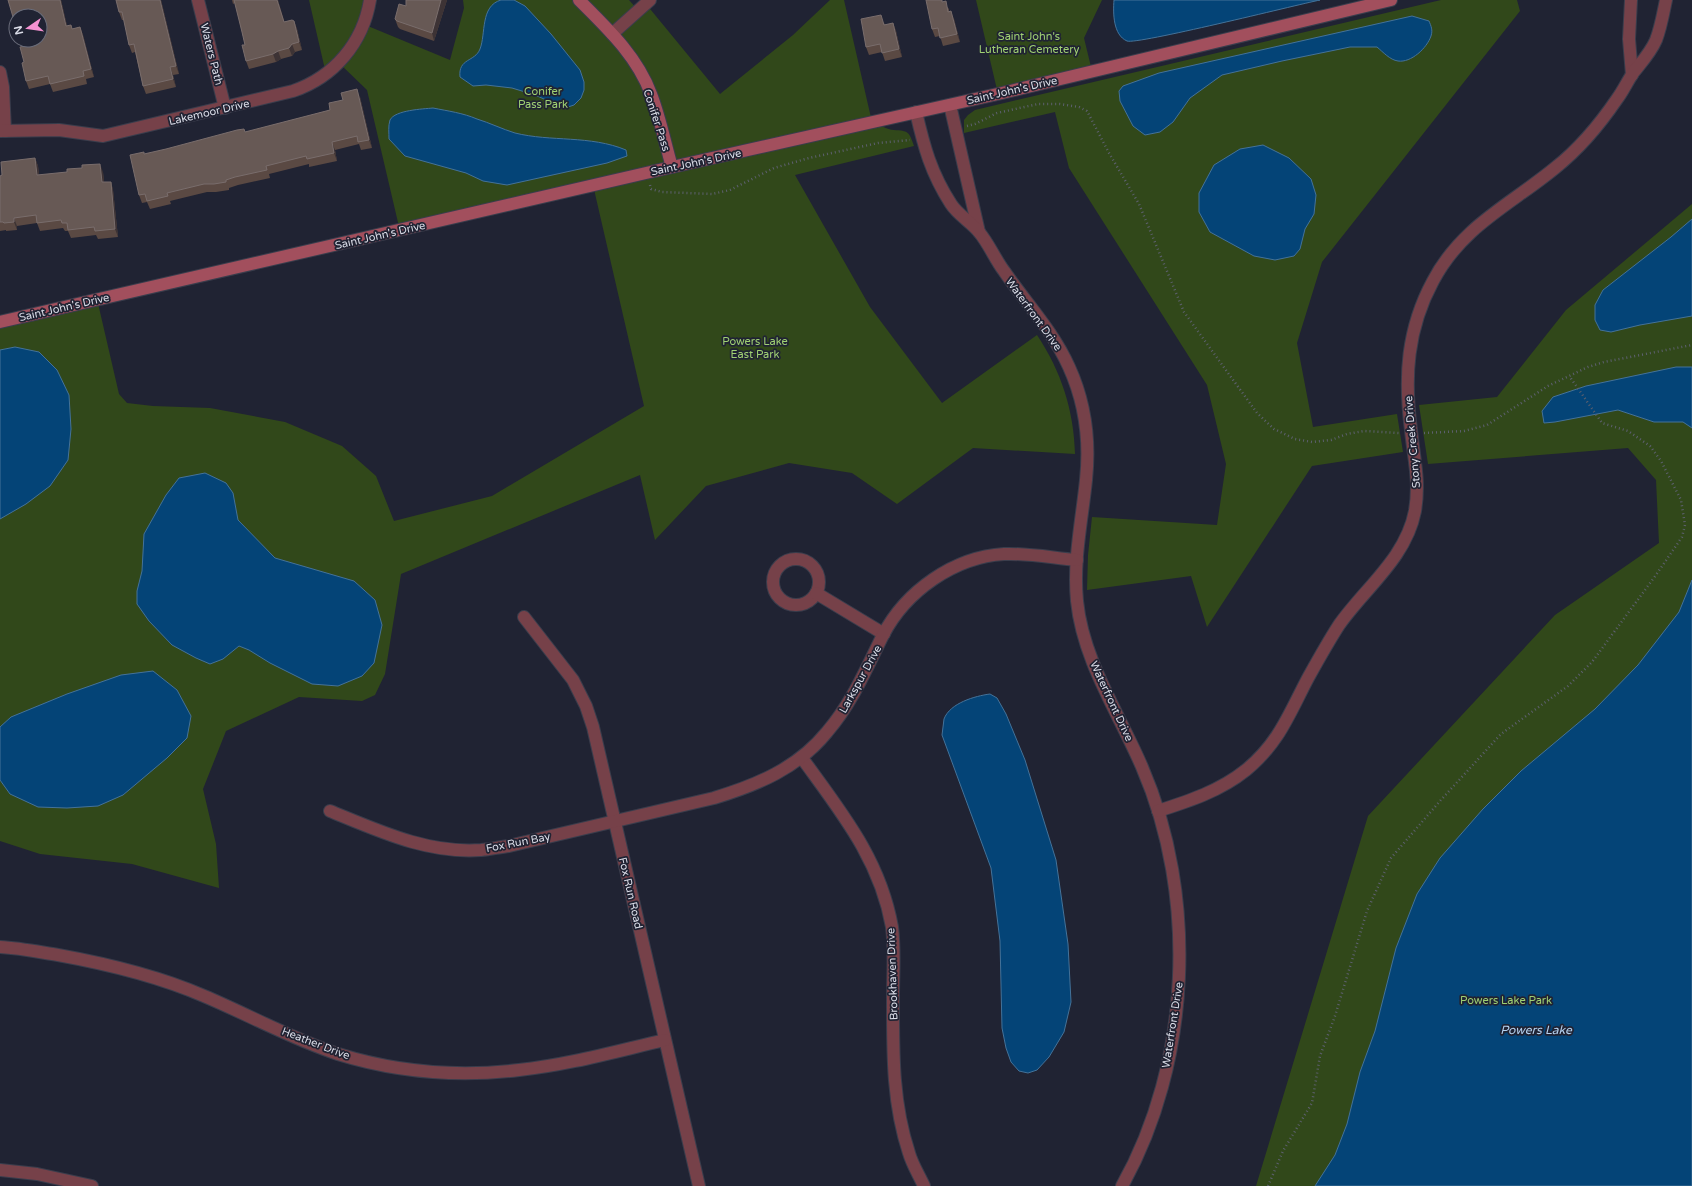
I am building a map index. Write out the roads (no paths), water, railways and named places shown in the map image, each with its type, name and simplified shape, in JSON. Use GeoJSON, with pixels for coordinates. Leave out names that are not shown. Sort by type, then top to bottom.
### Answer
{"type":"FeatureCollection","features":[{"type":"Feature","properties":{"kind":"street","name":"Waters Path"},"geometry":{"type":"LineString","coordinates":[[198,0],[225,108]]}},
{"type":"Feature","properties":{"kind":"street","name":"Lakemoor Drive"},"geometry":{"type":"LineString","coordinates":[[3,131],[59,130],[103,136],[225,108],[303,88],[324,76],[339,63],[353,44],[365,20],[370,0]]}},
{"type":"Feature","properties":{"kind":"street","name":"Conifer Pass"},"geometry":{"type":"LineString","coordinates":[[579,0],[628,53],[651,93],[672,167]]}},
{"type":"Feature","properties":{"kind":"street"},"geometry":{"type":"LineString","coordinates":[[612,34],[650,0]]}},
{"type":"Feature","properties":{"kind":"street","name":"Saint John's Drive"},"geometry":{"type":"LineString","coordinates":[[0,322],[672,167],[950,105],[1391,0]]}},
{"type":"Feature","properties":{"kind":"street"},"geometry":{"type":"LineString","coordinates":[[1631,0],[1629,39],[1632,75]]}},
{"type":"Feature","properties":{"kind":"street","name":"Stony Creek Drive"},"geometry":{"type":"LineString","coordinates":[[1158,811],[1220,787],[1245,771],[1260,757],[1282,730],[1308,678],[1339,626],[1357,601],[1395,557],[1407,537],[1414,514],[1418,489],[1417,464],[1411,434],[1407,381],[1408,354],[1414,327],[1422,302],[1433,280],[1446,260],[1463,239],[1482,221],[1556,168],[1580,145],[1616,100],[1655,43],[1662,22],[1666,0]]}},
{"type":"Feature","properties":{"kind":"street"},"geometry":{"type":"LineString","coordinates":[[0,72],[3,88],[3,131]]}},
{"type":"Feature","properties":{"kind":"street","name":"Waterfront Drive"},"geometry":{"type":"LineString","coordinates":[[950,105],[979,232]]}},
{"type":"Feature","properties":{"kind":"street","name":"Waterfront Drive"},"geometry":{"type":"LineString","coordinates":[[916,112],[925,152],[936,177],[953,207],[979,232],[1004,272],[1047,328],[1070,368],[1079,395],[1086,424],[1087,454],[1077,560],[1077,600],[1088,650],[1144,770],[1158,811],[1172,861],[1177,895],[1180,978],[1175,1022],[1159,1097],[1146,1134],[1122,1186]]}},
{"type":"Feature","properties":{"kind":"street","name":"Larkspur Drive"},"geometry":{"type":"LineString","coordinates":[[614,821],[742,790],[772,777],[802,758],[827,733],[846,708],[884,634],[898,611],[916,593],[939,575],[969,561],[1003,554],[1077,560]]}},
{"type":"Feature","properties":{"kind":"street"},"geometry":{"type":"LineString","coordinates":[[816,593],[884,634]]}},
{"type":"Feature","properties":{"kind":"street","name":"Fox Run Road"},"geometry":{"type":"LineString","coordinates":[[524,617],[573,680],[586,706],[593,727],[699,1186]]}},
{"type":"Feature","properties":{"kind":"street","name":"Brookhaven Drive"},"geometry":{"type":"LineString","coordinates":[[802,758],[859,839],[874,869],[884,897],[892,928],[894,1086],[899,1118],[909,1154],[924,1186]]}},
{"type":"Feature","properties":{"kind":"street","name":"Fox Run Bay"},"geometry":{"type":"LineString","coordinates":[[330,811],[390,836],[424,846],[481,850],[509,846],[614,821]]}},
{"type":"Feature","properties":{"kind":"street","name":"Heather Drive"},"geometry":{"type":"LineString","coordinates":[[0,947],[15,948],[94,962],[142,974],[203,995],[338,1054],[404,1069],[469,1073],[521,1070],[555,1065],[665,1040]]}},
{"type":"Feature","properties":{"kind":"street"},"geometry":{"type":"LineString","coordinates":[[0,1170],[37,1174],[92,1186]]}},
{"type":"Feature","properties":{"kind":"water"},"geometry":{"type":"Polygon","coordinates":[[[501,0],[514,0],[525,6],[551,34],[580,70],[584,82],[584,90],[581,98],[574,105],[568,107],[555,104],[535,95],[512,88],[486,85],[473,86],[460,77],[460,71],[464,63],[478,53],[480,49],[485,21],[490,8],[494,3],[501,0]]]}},
{"type":"Feature","properties":{"kind":"water"},"geometry":{"type":"Polygon","coordinates":[[[1114,0],[1320,0],[1158,37],[1137,41],[1127,41],[1122,38],[1116,29],[1114,0]]]}},
{"type":"Feature","properties":{"kind":"water"},"geometry":{"type":"Polygon","coordinates":[[[1412,16],[1429,21],[1432,32],[1429,41],[1422,50],[1408,60],[1398,61],[1392,59],[1377,47],[1350,47],[1222,75],[1190,98],[1173,122],[1160,132],[1145,135],[1133,126],[1120,101],[1119,91],[1123,86],[1159,73],[1412,16]]]}},
{"type":"Feature","properties":{"kind":"water"},"geometry":{"type":"Polygon","coordinates":[[[433,108],[466,115],[515,133],[529,136],[585,140],[612,145],[626,150],[627,156],[607,163],[507,185],[483,181],[466,173],[405,156],[389,139],[389,122],[397,114],[433,108]]]}},
{"type":"Feature","properties":{"kind":"water"},"geometry":{"type":"Polygon","coordinates":[[[1263,145],[1289,158],[1311,179],[1316,195],[1314,214],[1305,229],[1300,249],[1294,256],[1275,260],[1254,256],[1210,232],[1199,212],[1199,193],[1214,165],[1240,149],[1263,145]]]}},
{"type":"Feature","properties":{"kind":"water"},"geometry":{"type":"Polygon","coordinates":[[[1692,219],[1692,316],[1640,325],[1611,332],[1600,330],[1595,320],[1595,305],[1603,290],[1692,219]]]}},
{"type":"Feature","properties":{"kind":"water"},"geometry":{"type":"Polygon","coordinates":[[[15,347],[39,352],[57,370],[69,395],[71,429],[68,460],[50,486],[26,504],[0,519],[0,350],[15,347]]]}},
{"type":"Feature","properties":{"kind":"water"},"geometry":{"type":"Polygon","coordinates":[[[1676,367],[1692,367],[1692,428],[1683,422],[1654,422],[1618,410],[1544,423],[1542,411],[1553,397],[1586,386],[1676,367]]]}},
{"type":"Feature","properties":{"kind":"water"},"geometry":{"type":"Polygon","coordinates":[[[205,473],[226,483],[233,493],[238,520],[275,558],[354,581],[375,600],[382,625],[374,663],[362,676],[338,686],[312,684],[239,646],[223,659],[210,664],[172,645],[149,621],[137,604],[137,591],[142,571],[144,534],[166,495],[179,478],[205,473]]]}},
{"type":"Feature","properties":{"kind":"water","name":"Powers Lake"},"geometry":{"type":"Polygon","coordinates":[[[1692,580],[1692,1186],[1315,1186],[1335,1155],[1347,1124],[1360,1072],[1375,1031],[1396,948],[1417,894],[1440,858],[1483,809],[1521,771],[1595,709],[1638,665],[1679,612],[1692,580]]]}},
{"type":"Feature","properties":{"kind":"water"},"geometry":{"type":"Polygon","coordinates":[[[153,671],[177,690],[191,716],[187,738],[167,758],[123,795],[98,806],[67,808],[38,807],[10,794],[0,780],[0,727],[11,717],[67,694],[121,675],[153,671]]]}},
{"type":"Feature","properties":{"kind":"water"},"geometry":{"type":"Polygon","coordinates":[[[990,694],[997,698],[1006,714],[1025,760],[1056,860],[1068,944],[1071,1002],[1064,1032],[1049,1057],[1037,1070],[1028,1073],[1019,1071],[1011,1062],[1006,1048],[1002,1028],[1000,941],[991,868],[942,735],[944,719],[947,713],[964,701],[977,696],[990,694]]]}},
{"type":"Feature","properties":{"kind":"park label","name":"Saint John's Lutheran Cemetery"},"geometry":{"type":"Point","coordinates":[1029,42]}},
{"type":"Feature","properties":{"kind":"park label","name":"Conifer Pass Park"},"geometry":{"type":"Point","coordinates":[543,97]}},
{"type":"Feature","properties":{"kind":"park label","name":"Powers Lake East Park"},"geometry":{"type":"Point","coordinates":[755,347]}},
{"type":"Feature","properties":{"kind":"park label","name":"Powers Lake Park"},"geometry":{"type":"Point","coordinates":[1506,1000]}}]}
